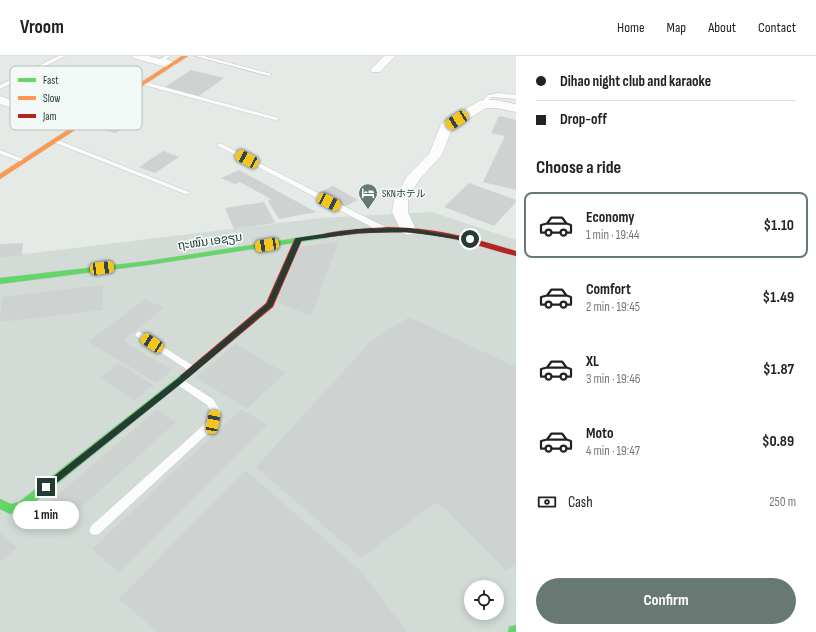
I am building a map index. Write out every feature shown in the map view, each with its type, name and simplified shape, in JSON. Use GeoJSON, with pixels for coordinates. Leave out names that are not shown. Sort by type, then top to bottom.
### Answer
{"type":"FeatureCollection","features":[{"type":"Feature","properties":{"kind":"street"},"geometry":{"type":"LineString","coordinates":[[138,56],[171,61]]}},
{"type":"Feature","properties":{"kind":"street"},"geometry":{"type":"LineString","coordinates":[[142,83],[171,61],[185,56]]}},
{"type":"Feature","properties":{"kind":"street"},"geometry":{"type":"LineString","coordinates":[[376,70],[390,56]]}},
{"type":"Feature","properties":{"kind":"street"},"geometry":{"type":"LineString","coordinates":[[0,100],[10,103]]}},
{"type":"Feature","properties":{"kind":"street"},"geometry":{"type":"LineString","coordinates":[[408,230],[400,212],[401,199],[413,178],[434,155],[446,127],[483,104],[496,104],[516,108]]}},
{"type":"Feature","properties":{"kind":"street"},"geometry":{"type":"LineString","coordinates":[[0,177],[72,130]]}},
{"type":"Feature","properties":{"kind":"street","name":"ຖະໜົນ ເອຊຽນ"},"geometry":{"type":"LineString","coordinates":[[0,281],[212,253],[358,231],[408,230],[470,239],[516,254]]}},
{"type":"Feature","properties":{"kind":"street"},"geometry":{"type":"LineString","coordinates":[[0,504],[10,508],[22,506],[179,381],[270,305],[298,240]]}},
{"type":"Feature","properties":{"kind":"lane"},"geometry":{"type":"LineString","coordinates":[[42,66],[62,56]]}},
{"type":"Feature","properties":{"kind":"lane"},"geometry":{"type":"LineString","coordinates":[[198,56],[269,74]]}},
{"type":"Feature","properties":{"kind":"lane"},"geometry":{"type":"LineString","coordinates":[[0,87],[10,82]]}},
{"type":"Feature","properties":{"kind":"lane"},"geometry":{"type":"LineString","coordinates":[[142,83],[276,119]]}},
{"type":"Feature","properties":{"kind":"lane"},"geometry":{"type":"LineString","coordinates":[[483,104],[490,96],[498,95],[516,97]]}},
{"type":"Feature","properties":{"kind":"lane"},"geometry":{"type":"LineString","coordinates":[[55,141],[187,193]]}},
{"type":"Feature","properties":{"kind":"lane"},"geometry":{"type":"LineString","coordinates":[[220,145],[384,231]]}},
{"type":"Feature","properties":{"kind":"lane"},"geometry":{"type":"LineString","coordinates":[[0,152],[24,161]]}},
{"type":"Feature","properties":{"kind":"lane"},"geometry":{"type":"LineString","coordinates":[[139,334],[192,369]]}},
{"type":"Feature","properties":{"kind":"lane"},"geometry":{"type":"LineString","coordinates":[[95,530],[213,422],[216,411],[210,402],[179,381]]}},
{"type":"Feature","properties":{"kind":"shaded area"},"geometry":{"type":"Polygon","coordinates":[[[432,212],[516,240],[516,632],[0,632],[0,257],[321,218],[432,212]]]}},
{"type":"Feature","properties":{"kind":"building"},"geometry":{"type":"Polygon","coordinates":[[[191,70],[224,78],[199,96],[165,87],[191,70]]]}},
{"type":"Feature","properties":{"kind":"building"},"geometry":{"type":"Polygon","coordinates":[[[499,116],[516,120],[516,190],[483,182],[505,136],[491,133],[499,116]]]}},
{"type":"Feature","properties":{"kind":"building"},"geometry":{"type":"Polygon","coordinates":[[[105,130],[120,130],[115,133],[105,130]]]}},
{"type":"Feature","properties":{"kind":"building"},"geometry":{"type":"Polygon","coordinates":[[[163,151],[179,157],[155,173],[139,167],[163,151]]]}},
{"type":"Feature","properties":{"kind":"building"},"geometry":{"type":"Polygon","coordinates":[[[239,170],[316,212],[279,219],[268,201],[271,199],[240,182],[235,184],[221,178],[239,170]]]}},
{"type":"Feature","properties":{"kind":"building"},"geometry":{"type":"Polygon","coordinates":[[[469,183],[516,200],[516,202],[494,226],[444,207],[469,183]]]}},
{"type":"Feature","properties":{"kind":"building"},"geometry":{"type":"Polygon","coordinates":[[[333,186],[358,200],[344,207],[320,192],[333,186]]]}},
{"type":"Feature","properties":{"kind":"building"},"geometry":{"type":"Polygon","coordinates":[[[264,202],[275,223],[234,229],[225,208],[264,202]]]}},
{"type":"Feature","properties":{"kind":"building"},"geometry":{"type":"Polygon","coordinates":[[[338,242],[311,316],[277,302],[299,247],[338,242]]]}},
{"type":"Feature","properties":{"kind":"building"},"geometry":{"type":"Polygon","coordinates":[[[23,243],[22,256],[0,257],[0,244],[23,243]]]}},
{"type":"Feature","properties":{"kind":"building"},"geometry":{"type":"Polygon","coordinates":[[[103,285],[103,310],[0,322],[2,297],[103,285]]]}},
{"type":"Feature","properties":{"kind":"building"},"geometry":{"type":"Polygon","coordinates":[[[145,299],[164,308],[123,341],[172,370],[157,383],[88,342],[145,299]]]}},
{"type":"Feature","properties":{"kind":"building"},"geometry":{"type":"Polygon","coordinates":[[[409,317],[516,367],[516,564],[506,571],[444,508],[435,503],[361,558],[256,467],[371,341],[409,317]]]}},
{"type":"Feature","properties":{"kind":"building"},"geometry":{"type":"Polygon","coordinates":[[[236,344],[285,373],[247,409],[196,377],[236,344]]]}},
{"type":"Feature","properties":{"kind":"building"},"geometry":{"type":"Polygon","coordinates":[[[119,363],[153,385],[134,401],[100,377],[119,363]]]}},
{"type":"Feature","properties":{"kind":"building"},"geometry":{"type":"Polygon","coordinates":[[[157,409],[176,422],[71,517],[51,501],[157,409]]]}},
{"type":"Feature","properties":{"kind":"building"},"geometry":{"type":"Polygon","coordinates":[[[241,409],[267,425],[119,573],[92,549],[241,409]]]}},
{"type":"Feature","properties":{"kind":"building"},"geometry":{"type":"Polygon","coordinates":[[[245,470],[361,571],[407,632],[158,632],[119,599],[245,470]]]}},
{"type":"Feature","properties":{"kind":"building"},"geometry":{"type":"Polygon","coordinates":[[[0,533],[17,547],[0,562],[0,533]]]}},
{"type":"Feature","properties":{"kind":"traffic: fast"},"geometry":{"type":"LineString","coordinates":[[0,281],[148,263],[323,236]]}},
{"type":"Feature","properties":{"kind":"traffic: fast"},"geometry":{"type":"LineString","coordinates":[[0,504],[10,509],[22,506],[185,376]]}},
{"type":"Feature","properties":{"kind":"traffic: slow"},"geometry":{"type":"LineString","coordinates":[[142,84],[185,56]]}},
{"type":"Feature","properties":{"kind":"traffic: slow"},"geometry":{"type":"LineString","coordinates":[[0,177],[72,130]]}},
{"type":"Feature","properties":{"kind":"traffic: jam"},"geometry":{"type":"LineString","coordinates":[[323,236],[376,230],[422,231],[463,239],[516,254]]}},
{"type":"Feature","properties":{"kind":"traffic: jam"},"geometry":{"type":"LineString","coordinates":[[185,376],[270,305],[298,240]]}},
{"type":"Feature","properties":{"kind":"place","name":"SKNホテル"},"geometry":{"type":"Point","coordinates":[368,210]}},
{"type":"Feature","properties":{"kind":"route"},"geometry":{"type":"LineString","coordinates":[[46,487],[179,381],[270,305],[274,299],[298,240],[358,231],[408,230],[470,239]]}}]}
